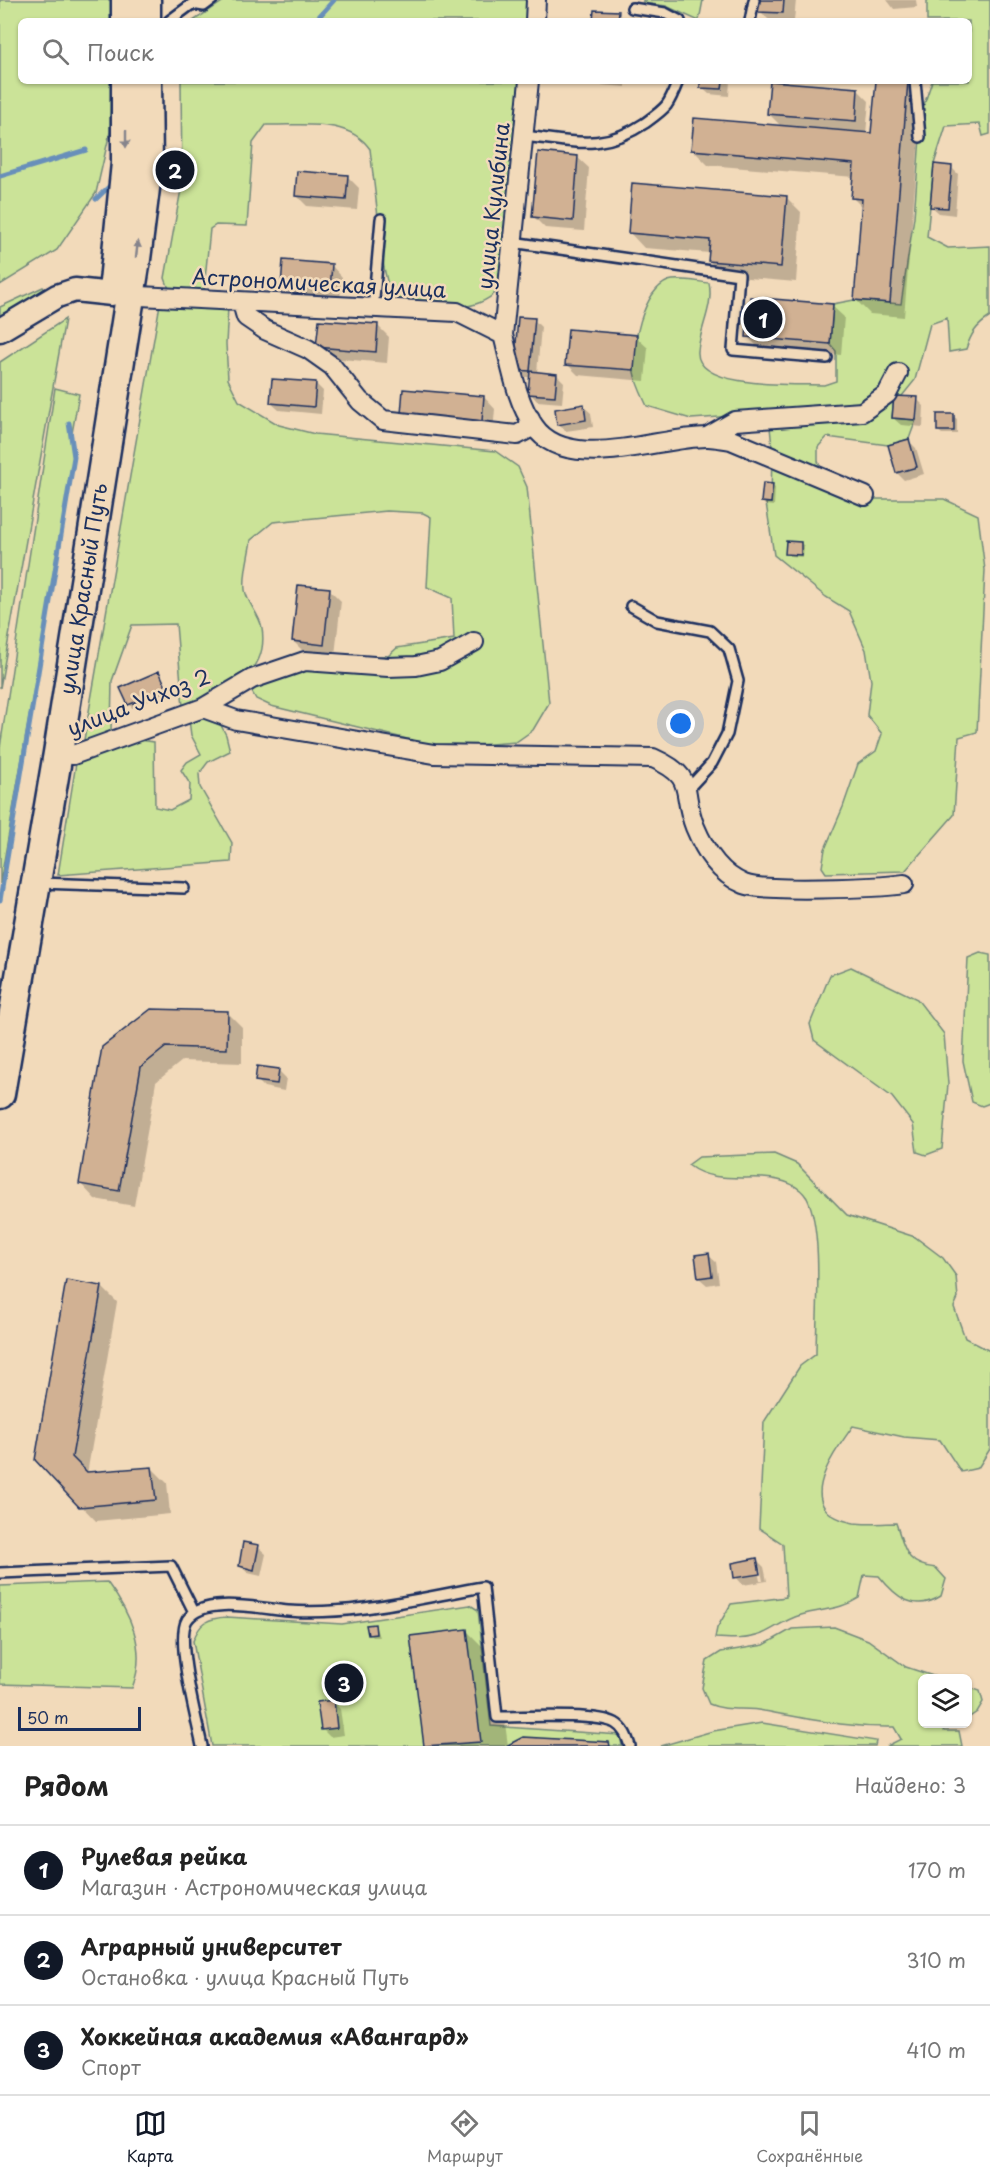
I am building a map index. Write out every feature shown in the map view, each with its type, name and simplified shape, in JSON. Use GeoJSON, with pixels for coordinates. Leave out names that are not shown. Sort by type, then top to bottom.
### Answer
{"type":"FeatureCollection","features":[{"type":"Feature","properties":{"kind":"main road"},"geometry":{"type":"LineString","coordinates":[[126,0],[126,18]]}},
{"type":"Feature","properties":{"kind":"main road"},"geometry":{"type":"LineString","coordinates":[[146,0],[146,18]]}},
{"type":"Feature","properties":{"kind":"main road","name":"улица Красный Путь"},"geometry":{"type":"LineString","coordinates":[[0,1095],[58,753],[121,295],[126,163],[126,84]]}},
{"type":"Feature","properties":{"kind":"main road","name":"улица Красный Путь"},"geometry":{"type":"LineString","coordinates":[[0,988],[121,295],[148,165],[147,84]]}},
{"type":"Feature","properties":{"kind":"street"},"geometry":{"type":"LineString","coordinates":[[534,18],[536,0]]}},
{"type":"Feature","properties":{"kind":"street","name":"улица Кулибина"},"geometry":{"type":"LineString","coordinates":[[503,335],[529,84]]}},
{"type":"Feature","properties":{"kind":"street"},"geometry":{"type":"LineString","coordinates":[[0,330],[57,296],[75,290],[121,295]]}},
{"type":"Feature","properties":{"kind":"street","name":"Астрономическая улица"},"geometry":{"type":"LineString","coordinates":[[121,295],[373,310],[457,312],[503,335]]}},
{"type":"Feature","properties":{"kind":"street"},"geometry":{"type":"LineString","coordinates":[[242,303],[246,318],[265,330],[308,349],[332,366],[365,406],[383,420],[517,435],[528,429],[530,418]]}},
{"type":"Feature","properties":{"kind":"street"},"geometry":{"type":"LineString","coordinates":[[503,335],[521,399],[534,427],[552,443],[567,448],[613,449],[707,437],[730,440],[865,496]]}},
{"type":"Feature","properties":{"kind":"street"},"geometry":{"type":"LineString","coordinates":[[707,437],[735,421],[862,412],[887,394],[898,373]]}},
{"type":"Feature","properties":{"kind":"street","name":"улица Учхоз 2"},"geometry":{"type":"LineString","coordinates":[[58,753],[73,755],[203,708],[252,680],[305,661],[388,667],[416,666],[440,661],[474,642]]}},
{"type":"Feature","properties":{"kind":"street"},"geometry":{"type":"LineString","coordinates":[[203,708],[236,720],[434,754],[653,758],[673,767],[683,777],[694,825],[711,858],[717,867],[745,885],[781,888],[904,884]]}},
{"type":"Feature","properties":{"kind":"lane"},"geometry":{"type":"LineString","coordinates":[[173,18],[192,2],[204,6],[212,0]]}},
{"type":"Feature","properties":{"kind":"lane"},"geometry":{"type":"LineString","coordinates":[[751,18],[754,0]]}},
{"type":"Feature","properties":{"kind":"lane"},"geometry":{"type":"LineString","coordinates":[[632,8],[665,13],[675,18]]}},
{"type":"Feature","properties":{"kind":"lane"},"geometry":{"type":"LineString","coordinates":[[524,136],[596,143],[624,137],[668,106],[677,84]]}},
{"type":"Feature","properties":{"kind":"lane"},"geometry":{"type":"LineString","coordinates":[[915,84],[920,137]]}},
{"type":"Feature","properties":{"kind":"lane"},"geometry":{"type":"LineString","coordinates":[[373,310],[381,219]]}},
{"type":"Feature","properties":{"kind":"lane"},"geometry":{"type":"LineString","coordinates":[[512,242],[739,275],[733,350],[827,358]]}},
{"type":"Feature","properties":{"kind":"lane"},"geometry":{"type":"LineString","coordinates":[[631,606],[657,621],[710,631],[729,649],[738,681],[728,734],[712,763],[687,790]]}},
{"type":"Feature","properties":{"kind":"lane"},"geometry":{"type":"LineString","coordinates":[[36,883],[184,888]]}},
{"type":"Feature","properties":{"kind":"lane"},"geometry":{"type":"LineString","coordinates":[[0,1573],[171,1566],[194,1612]]}},
{"type":"Feature","properties":{"kind":"lane"},"geometry":{"type":"LineString","coordinates":[[202,1746],[182,1640],[186,1622],[194,1612],[220,1605],[327,1611],[483,1587],[497,1717],[588,1719],[614,1722],[625,1731],[630,1746]]}},
{"type":"Feature","properties":{"kind":"green space"},"geometry":{"type":"Polygon","coordinates":[[[0,0],[111,0],[111,18],[18,18],[18,84],[111,84],[110,132],[96,193],[57,250],[0,285],[0,0]]]}},
{"type":"Feature","properties":{"kind":"green space"},"geometry":{"type":"Polygon","coordinates":[[[225,0],[528,0],[526,18],[198,18],[225,0]]]}},
{"type":"Feature","properties":{"kind":"green space"},"geometry":{"type":"Polygon","coordinates":[[[643,0],[703,0],[700,18],[692,18],[666,6],[643,3],[643,0]]]}},
{"type":"Feature","properties":{"kind":"green space"},"geometry":{"type":"Polygon","coordinates":[[[927,0],[990,0],[990,134],[983,136],[980,124],[946,126],[934,164],[927,237],[948,248],[990,246],[990,317],[975,331],[966,349],[949,352],[947,318],[930,324],[915,380],[902,396],[894,396],[892,418],[916,420],[909,439],[888,445],[827,437],[818,447],[818,461],[827,485],[849,499],[944,499],[978,515],[985,570],[977,732],[959,737],[954,815],[905,871],[826,873],[822,867],[825,849],[858,764],[876,751],[882,734],[867,715],[871,681],[866,650],[849,611],[826,597],[774,555],[766,503],[771,503],[772,447],[770,427],[762,414],[691,419],[647,406],[634,372],[635,349],[645,308],[659,287],[668,281],[678,279],[709,283],[710,300],[698,351],[702,364],[713,373],[730,379],[772,384],[824,385],[836,381],[836,351],[830,344],[833,304],[854,300],[901,304],[914,217],[922,111],[931,84],[972,84],[972,18],[927,18],[927,0]]]}},
{"type":"Feature","properties":{"kind":"green space"},"geometry":{"type":"Polygon","coordinates":[[[181,84],[521,84],[499,289],[489,298],[476,304],[463,307],[433,307],[391,298],[384,268],[370,149],[361,139],[349,132],[323,125],[266,125],[253,143],[247,226],[216,225],[210,229],[204,289],[193,293],[169,289],[165,278],[182,184],[181,84]]]}},
{"type":"Feature","properties":{"kind":"green space"},"geometry":{"type":"Polygon","coordinates":[[[43,287],[48,294],[0,325],[0,307],[43,287]]]}},
{"type":"Feature","properties":{"kind":"green space"},"geometry":{"type":"Polygon","coordinates":[[[160,304],[228,307],[226,344],[228,379],[239,401],[279,425],[315,434],[495,451],[518,467],[527,487],[549,703],[533,730],[516,742],[432,745],[271,706],[256,699],[252,692],[258,681],[269,677],[356,663],[378,656],[388,656],[397,648],[454,639],[452,598],[427,587],[431,517],[423,513],[387,511],[273,522],[251,540],[245,572],[245,590],[261,623],[263,645],[259,660],[251,672],[213,696],[183,707],[176,624],[132,625],[112,681],[111,731],[90,744],[84,740],[160,304]]]}},
{"type":"Feature","properties":{"kind":"green space"},"geometry":{"type":"Polygon","coordinates":[[[65,319],[0,688],[0,362],[65,319]]]}},
{"type":"Feature","properties":{"kind":"green space"},"geometry":{"type":"Polygon","coordinates":[[[55,388],[79,394],[71,439],[74,460],[0,884],[0,748],[55,388]]]}},
{"type":"Feature","properties":{"kind":"green space"},"geometry":{"type":"Polygon","coordinates":[[[213,710],[226,735],[230,751],[208,762],[199,774],[200,787],[232,843],[231,862],[58,875],[77,757],[140,740],[154,742],[155,807],[170,810],[189,800],[190,784],[181,770],[187,762],[201,754],[191,735],[189,720],[213,710]]]}},
{"type":"Feature","properties":{"kind":"green space"},"geometry":{"type":"Polygon","coordinates":[[[980,953],[990,955],[990,1103],[982,1106],[972,1102],[963,1061],[968,958],[980,953]]]}},
{"type":"Feature","properties":{"kind":"green space"},"geometry":{"type":"Polygon","coordinates":[[[851,967],[917,999],[944,1034],[948,1084],[942,1149],[926,1155],[917,1152],[913,1124],[892,1097],[814,1040],[810,1024],[830,975],[851,967]]]}},
{"type":"Feature","properties":{"kind":"green space"},"geometry":{"type":"Polygon","coordinates":[[[774,1154],[797,1164],[847,1215],[915,1237],[943,1258],[956,1276],[958,1298],[954,1307],[965,1338],[990,1351],[990,1449],[978,1468],[961,1472],[940,1440],[904,1437],[853,1426],[827,1467],[820,1495],[824,1507],[835,1517],[854,1523],[896,1523],[904,1548],[912,1559],[936,1568],[946,1579],[941,1596],[931,1601],[914,1603],[899,1596],[879,1576],[864,1575],[859,1598],[852,1602],[795,1617],[756,1636],[739,1639],[715,1638],[717,1628],[731,1604],[786,1597],[783,1544],[759,1528],[764,1422],[800,1366],[816,1354],[818,1297],[816,1231],[807,1198],[799,1189],[788,1183],[776,1179],[715,1176],[705,1174],[688,1165],[699,1157],[774,1154]]]}},
{"type":"Feature","properties":{"kind":"green space"},"geometry":{"type":"Polygon","coordinates":[[[107,1582],[123,1606],[134,1632],[138,1659],[132,1688],[0,1684],[0,1586],[107,1582]]]}},
{"type":"Feature","properties":{"kind":"green space"},"geometry":{"type":"Polygon","coordinates":[[[470,1605],[478,1610],[491,1726],[620,1735],[622,1746],[212,1746],[193,1641],[199,1629],[206,1622],[215,1618],[227,1617],[342,1624],[470,1605]]]}},
{"type":"Feature","properties":{"kind":"green space"},"geometry":{"type":"Polygon","coordinates":[[[834,1627],[868,1640],[906,1667],[927,1674],[918,1674],[918,1728],[959,1731],[962,1746],[887,1746],[901,1739],[894,1727],[844,1724],[757,1710],[723,1708],[709,1704],[702,1688],[707,1661],[721,1652],[764,1645],[792,1629],[834,1627]]]}},
{"type":"Feature","properties":{"kind":"green space"},"geometry":{"type":"Polygon","coordinates":[[[972,1688],[980,1691],[983,1702],[972,1715],[972,1688]]]}},
{"type":"Feature","properties":{"kind":"green space"},"geometry":{"type":"Polygon","coordinates":[[[762,1723],[876,1741],[875,1746],[661,1746],[713,1731],[762,1723]]]}},
{"type":"Feature","properties":{"kind":"building"},"geometry":{"type":"Polygon","coordinates":[[[759,0],[784,0],[783,13],[758,12],[759,0]]]}},
{"type":"Feature","properties":{"kind":"building"},"geometry":{"type":"Polygon","coordinates":[[[594,10],[619,11],[618,18],[593,18],[594,10]]]}},
{"type":"Feature","properties":{"kind":"building"},"geometry":{"type":"Polygon","coordinates":[[[700,84],[723,84],[722,89],[700,88],[700,84]]]}},
{"type":"Feature","properties":{"kind":"building"},"geometry":{"type":"Polygon","coordinates":[[[770,84],[858,88],[856,121],[767,114],[770,84]]]}},
{"type":"Feature","properties":{"kind":"building"},"geometry":{"type":"Polygon","coordinates":[[[876,84],[908,84],[890,303],[854,300],[862,199],[851,198],[854,164],[691,150],[694,118],[871,133],[876,84]]]}},
{"type":"Feature","properties":{"kind":"building"},"geometry":{"type":"Polygon","coordinates":[[[538,152],[578,156],[573,221],[532,217],[538,152]]]}},
{"type":"Feature","properties":{"kind":"building"},"geometry":{"type":"Polygon","coordinates":[[[934,164],[952,166],[948,208],[930,207],[934,164]]]}},
{"type":"Feature","properties":{"kind":"building"},"geometry":{"type":"Polygon","coordinates":[[[297,171],[348,175],[346,200],[295,196],[297,171]]]}},
{"type":"Feature","properties":{"kind":"building"},"geometry":{"type":"Polygon","coordinates":[[[632,183],[787,196],[781,267],[708,261],[710,240],[628,233],[632,183]]]}},
{"type":"Feature","properties":{"kind":"building"},"geometry":{"type":"Polygon","coordinates":[[[283,260],[332,264],[330,290],[281,286],[283,260]]]}},
{"type":"Feature","properties":{"kind":"building"},"geometry":{"type":"Polygon","coordinates":[[[750,297],[833,304],[830,344],[746,337],[750,297]]]}},
{"type":"Feature","properties":{"kind":"building"},"geometry":{"type":"Polygon","coordinates":[[[518,317],[535,318],[530,371],[514,370],[518,317]]]}},
{"type":"Feature","properties":{"kind":"building"},"geometry":{"type":"Polygon","coordinates":[[[319,320],[378,324],[376,352],[316,347],[319,320]]]}},
{"type":"Feature","properties":{"kind":"building"},"geometry":{"type":"Polygon","coordinates":[[[568,329],[637,335],[634,370],[565,365],[568,329]]]}},
{"type":"Feature","properties":{"kind":"building"},"geometry":{"type":"Polygon","coordinates":[[[530,371],[557,374],[555,396],[528,394],[530,371]]]}},
{"type":"Feature","properties":{"kind":"building"},"geometry":{"type":"Polygon","coordinates":[[[272,379],[316,382],[314,407],[270,403],[272,379]]]}},
{"type":"Feature","properties":{"kind":"building"},"geometry":{"type":"Polygon","coordinates":[[[403,389],[484,396],[482,421],[401,414],[403,389]]]}},
{"type":"Feature","properties":{"kind":"building"},"geometry":{"type":"Polygon","coordinates":[[[894,396],[918,397],[916,420],[892,418],[894,396]]]}},
{"type":"Feature","properties":{"kind":"building"},"geometry":{"type":"Polygon","coordinates":[[[584,404],[586,420],[557,425],[555,409],[584,404]]]}},
{"type":"Feature","properties":{"kind":"building"},"geometry":{"type":"Polygon","coordinates":[[[937,414],[954,414],[954,431],[937,431],[937,414]]]}},
{"type":"Feature","properties":{"kind":"building"},"geometry":{"type":"Polygon","coordinates":[[[909,439],[917,467],[896,473],[888,445],[909,439]]]}},
{"type":"Feature","properties":{"kind":"building"},"geometry":{"type":"Polygon","coordinates":[[[763,483],[773,484],[771,503],[761,502],[763,483]]]}},
{"type":"Feature","properties":{"kind":"building"},"geometry":{"type":"Polygon","coordinates":[[[786,541],[801,542],[801,555],[785,554],[786,541]]]}},
{"type":"Feature","properties":{"kind":"building"},"geometry":{"type":"Polygon","coordinates":[[[298,585],[330,588],[324,645],[292,641],[298,585]]]}},
{"type":"Feature","properties":{"kind":"building"},"geometry":{"type":"Polygon","coordinates":[[[159,671],[167,689],[128,705],[120,688],[159,671]]]}},
{"type":"Feature","properties":{"kind":"building"},"geometry":{"type":"Polygon","coordinates":[[[151,1009],[228,1011],[227,1049],[166,1047],[141,1067],[119,1191],[79,1184],[102,1047],[151,1009]]]}},
{"type":"Feature","properties":{"kind":"building"},"geometry":{"type":"Polygon","coordinates":[[[257,1066],[279,1069],[277,1084],[255,1081],[257,1066]]]}},
{"type":"Feature","properties":{"kind":"building"},"geometry":{"type":"Polygon","coordinates":[[[709,1253],[712,1276],[698,1278],[695,1255],[709,1253]]]}},
{"type":"Feature","properties":{"kind":"building"},"geometry":{"type":"Polygon","coordinates":[[[66,1280],[102,1286],[72,1457],[87,1472],[152,1467],[156,1500],[79,1507],[35,1460],[66,1280]]]}},
{"type":"Feature","properties":{"kind":"building"},"geometry":{"type":"Polygon","coordinates":[[[243,1542],[259,1545],[254,1570],[239,1566],[243,1542]]]}},
{"type":"Feature","properties":{"kind":"building"},"geometry":{"type":"Polygon","coordinates":[[[757,1558],[760,1574],[734,1578],[732,1563],[757,1558]]]}},
{"type":"Feature","properties":{"kind":"building"},"geometry":{"type":"Polygon","coordinates":[[[375,1624],[376,1634],[368,1635],[366,1625],[375,1624]]]}},
{"type":"Feature","properties":{"kind":"building"},"geometry":{"type":"Polygon","coordinates":[[[467,1629],[481,1742],[424,1746],[410,1636],[467,1629]]]}},
{"type":"Feature","properties":{"kind":"building"},"geometry":{"type":"Polygon","coordinates":[[[334,1700],[337,1728],[321,1730],[317,1702],[334,1700]]]}},
{"type":"Feature","properties":{"kind":"building"},"geometry":{"type":"Polygon","coordinates":[[[523,1737],[609,1742],[610,1746],[506,1746],[523,1737]]]}},
{"type":"Feature","properties":{"kind":"waterway"},"geometry":{"type":"LineString","coordinates":[[318,18],[334,0]]}},
{"type":"Feature","properties":{"kind":"waterway"},"geometry":{"type":"LineString","coordinates":[[0,176],[86,150]]}},
{"type":"Feature","properties":{"kind":"waterway"},"geometry":{"type":"LineString","coordinates":[[96,199],[115,181]]}},
{"type":"Feature","properties":{"kind":"waterway"},"geometry":{"type":"LineString","coordinates":[[0,900],[74,457],[69,423]]}},
{"type":"Feature","properties":{"kind":"place","name":"Аграрный университет"},"geometry":{"type":"Point","coordinates":[175,170]}},
{"type":"Feature","properties":{"kind":"place","name":"Рулевая рейка"},"geometry":{"type":"Point","coordinates":[763,319]}},
{"type":"Feature","properties":{"kind":"place","name":"Хоккейная академия «Авангард»"},"geometry":{"type":"Point","coordinates":[344,1683]}}]}
